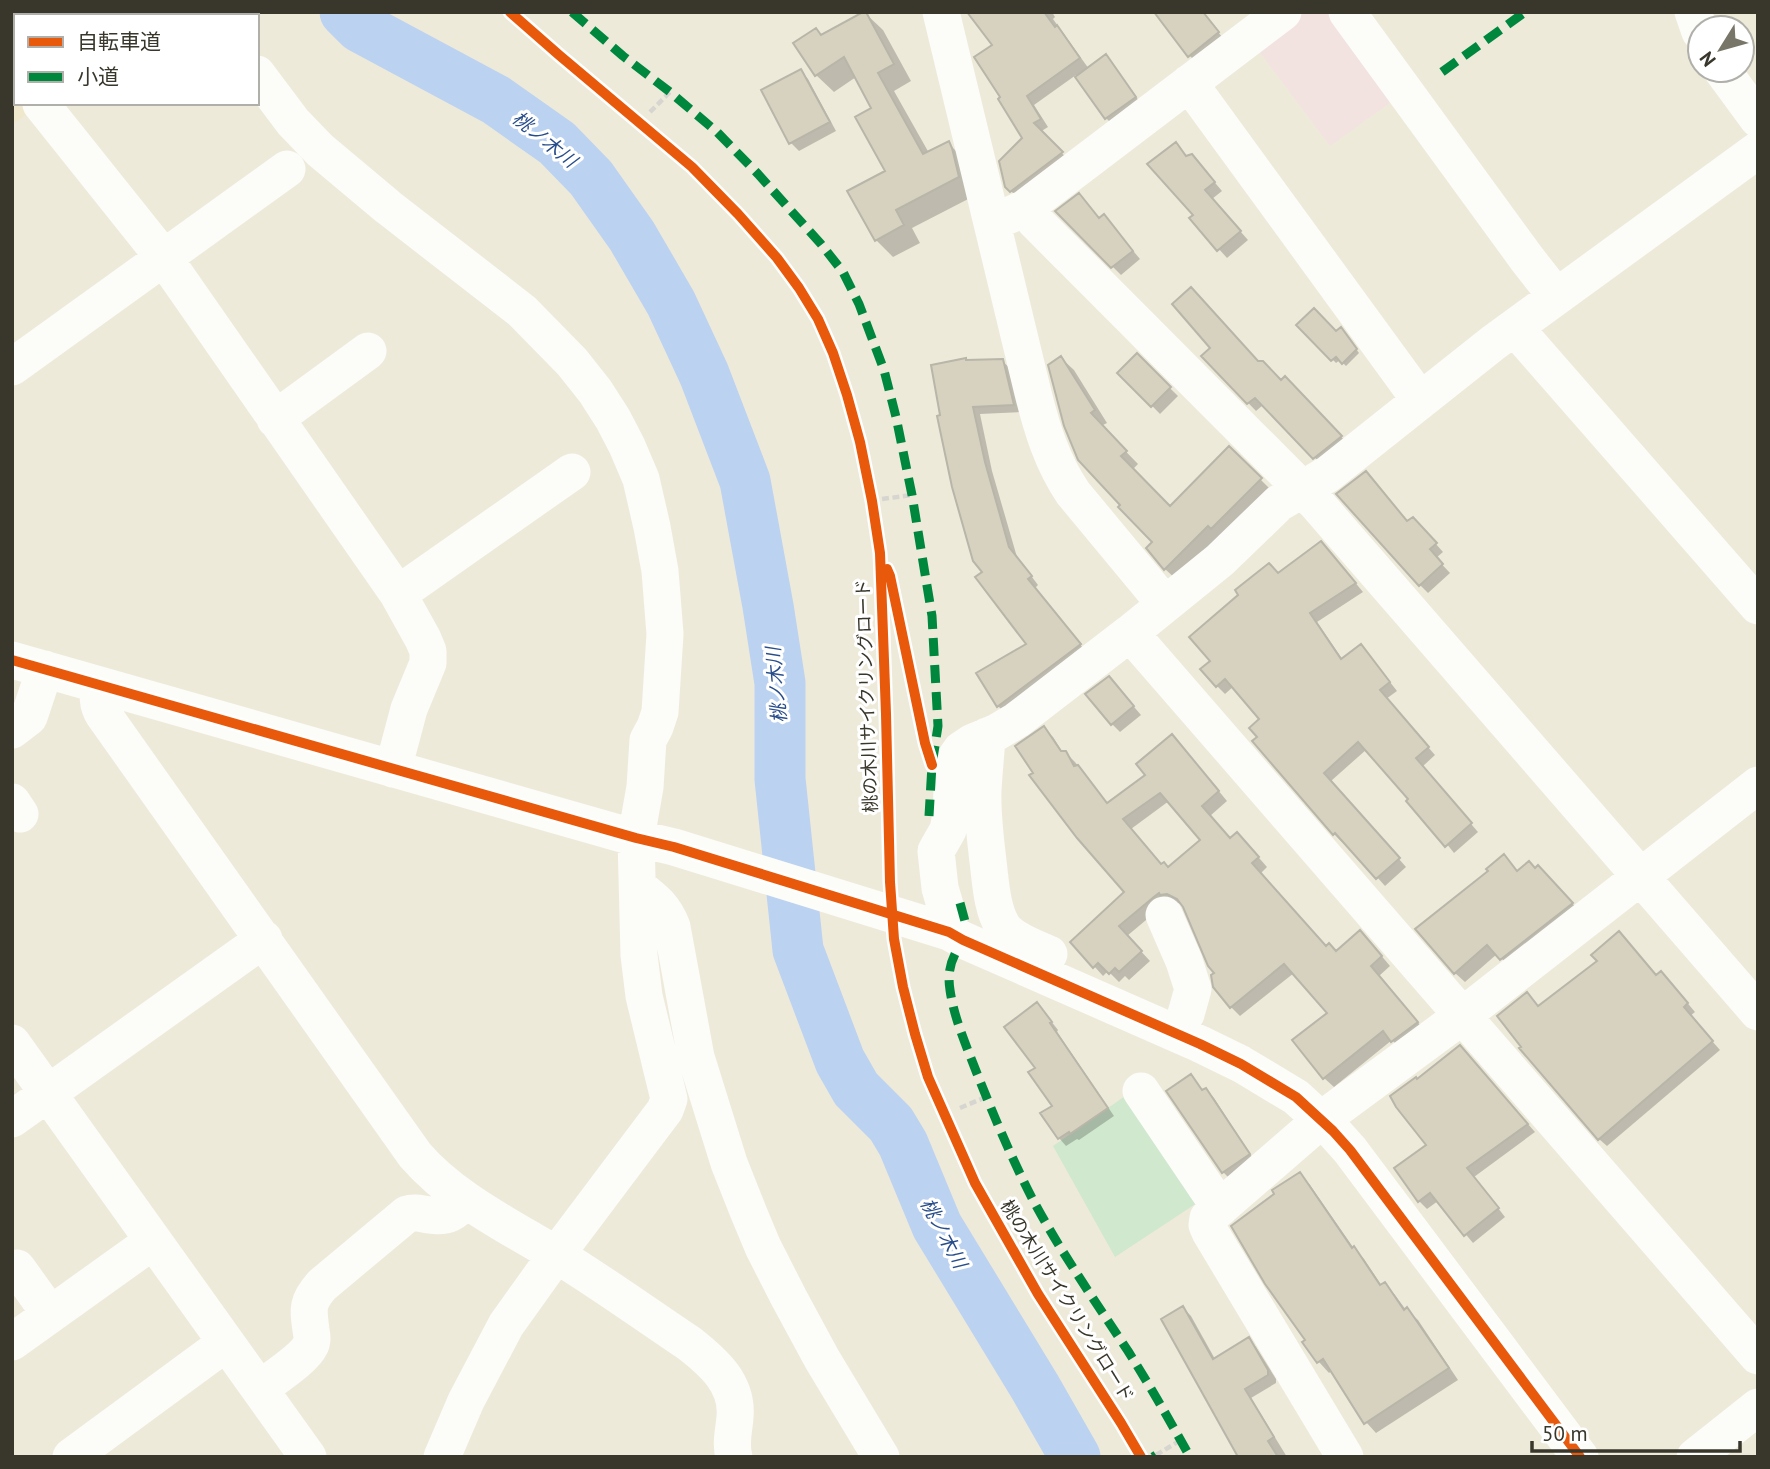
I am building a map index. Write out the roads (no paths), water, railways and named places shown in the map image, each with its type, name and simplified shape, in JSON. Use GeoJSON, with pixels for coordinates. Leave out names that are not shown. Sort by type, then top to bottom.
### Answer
{"type":"FeatureCollection","features":[{"type":"Feature","properties":{"kind":"street"},"geometry":{"type":"LineString","coordinates":[[941,12],[1008,214],[1042,428],[1060,473],[1073,492],[1165,604]]}},
{"type":"Feature","properties":{"kind":"street"},"geometry":{"type":"LineString","coordinates":[[1008,214],[1283,12]]}},
{"type":"Feature","properties":{"kind":"street"},"geometry":{"type":"LineString","coordinates":[[1347,12],[1556,296]]}},
{"type":"Feature","properties":{"kind":"street"},"geometry":{"type":"LineString","coordinates":[[259,77],[293,122],[320,150],[388,207],[522,311],[572,362],[613,419],[641,479],[660,572],[665,634],[660,712],[648,740],[645,787],[636,838],[639,955],[644,996],[669,1099],[665,1110],[506,1325],[487,1358],[442,1457]]}},
{"type":"Feature","properties":{"kind":"street"},"geometry":{"type":"LineString","coordinates":[[1189,83],[1420,400]]}},
{"type":"Feature","properties":{"kind":"street"},"geometry":{"type":"LineString","coordinates":[[1732,84],[1758,119]]}},
{"type":"Feature","properties":{"kind":"street"},"geometry":{"type":"LineString","coordinates":[[42,105],[164,258],[398,594],[423,639],[428,651],[428,663],[409,709],[393,768]]}},
{"type":"Feature","properties":{"kind":"street"},"geometry":{"type":"LineString","coordinates":[[940,930],[949,919],[940,888],[936,851],[948,830],[953,766],[961,750],[1017,720],[1220,560],[1279,503],[1328,474],[1493,343],[1758,150]]}},
{"type":"Feature","properties":{"kind":"street"},"geometry":{"type":"LineString","coordinates":[[12,366],[287,169]]}},
{"type":"Feature","properties":{"kind":"street"},"geometry":{"type":"LineString","coordinates":[[1008,214],[1035,221],[1289,474],[1758,1012]]}},
{"type":"Feature","properties":{"kind":"street"},"geometry":{"type":"LineString","coordinates":[[1515,328],[1758,606]]}},
{"type":"Feature","properties":{"kind":"street"},"geometry":{"type":"LineString","coordinates":[[275,419],[368,351]]}},
{"type":"Feature","properties":{"kind":"street"},"geometry":{"type":"LineString","coordinates":[[398,594],[572,472]]}},
{"type":"Feature","properties":{"kind":"street"},"geometry":{"type":"LineString","coordinates":[[1130,633],[1758,1356]]}},
{"type":"Feature","properties":{"kind":"street"},"geometry":{"type":"LineString","coordinates":[[12,730],[32,711],[29,664],[674,847],[940,930],[1200,1044],[1241,1064],[1296,1097],[1334,1131],[1580,1457]]}},
{"type":"Feature","properties":{"kind":"street"},"geometry":{"type":"LineString","coordinates":[[99,685],[99,707],[103,714],[415,1155],[439,1179],[466,1200],[690,1343],[717,1368],[727,1380],[736,1406],[732,1448],[734,1457]]}},
{"type":"Feature","properties":{"kind":"street"},"geometry":{"type":"LineString","coordinates":[[987,736],[983,790],[984,833],[991,891],[1002,925],[1016,939],[1214,1029],[1227,1041],[1241,1064]]}},
{"type":"Feature","properties":{"kind":"street"},"geometry":{"type":"LineString","coordinates":[[1345,1457],[1210,1233],[1208,1218],[1321,1120],[1462,1016],[1758,785]]}},
{"type":"Feature","properties":{"kind":"street"},"geometry":{"type":"LineString","coordinates":[[638,887],[656,901],[667,914],[672,927],[696,1057],[729,1163],[758,1235],[822,1359],[881,1457]]}},
{"type":"Feature","properties":{"kind":"street"},"geometry":{"type":"LineString","coordinates":[[1164,915],[1193,989],[1186,1014]]}},
{"type":"Feature","properties":{"kind":"street"},"geometry":{"type":"LineString","coordinates":[[12,1119],[264,939]]}},
{"type":"Feature","properties":{"kind":"street"},"geometry":{"type":"LineString","coordinates":[[12,1043],[309,1457]]}},
{"type":"Feature","properties":{"kind":"street"},"geometry":{"type":"LineString","coordinates":[[1142,1091],[1220,1208]]}},
{"type":"Feature","properties":{"kind":"street"},"geometry":{"type":"LineString","coordinates":[[260,1389],[310,1348],[312,1336],[308,1309],[312,1297],[323,1285],[407,1214],[415,1211],[430,1216],[451,1214],[466,1200]]}},
{"type":"Feature","properties":{"kind":"street"},"geometry":{"type":"LineString","coordinates":[[12,1342],[153,1241]]}},
{"type":"Feature","properties":{"kind":"street"},"geometry":{"type":"LineString","coordinates":[[17,1268],[50,1314]]}},
{"type":"Feature","properties":{"kind":"street"},"geometry":{"type":"LineString","coordinates":[[71,1457],[226,1343]]}},
{"type":"Feature","properties":{"kind":"street"},"geometry":{"type":"LineString","coordinates":[[1695,1457],[1758,1407]]}},
{"type":"Feature","properties":{"kind":"waterway","name":"桃ノ木川"},"geometry":{"type":"LineString","coordinates":[[345,12],[360,27],[496,100],[557,143],[591,178],[632,236],[671,303],[704,374],[745,481],[780,683],[780,779],[798,950],[840,1061],[856,1089],[891,1124],[903,1144],[937,1226],[1075,1457]]}}]}
